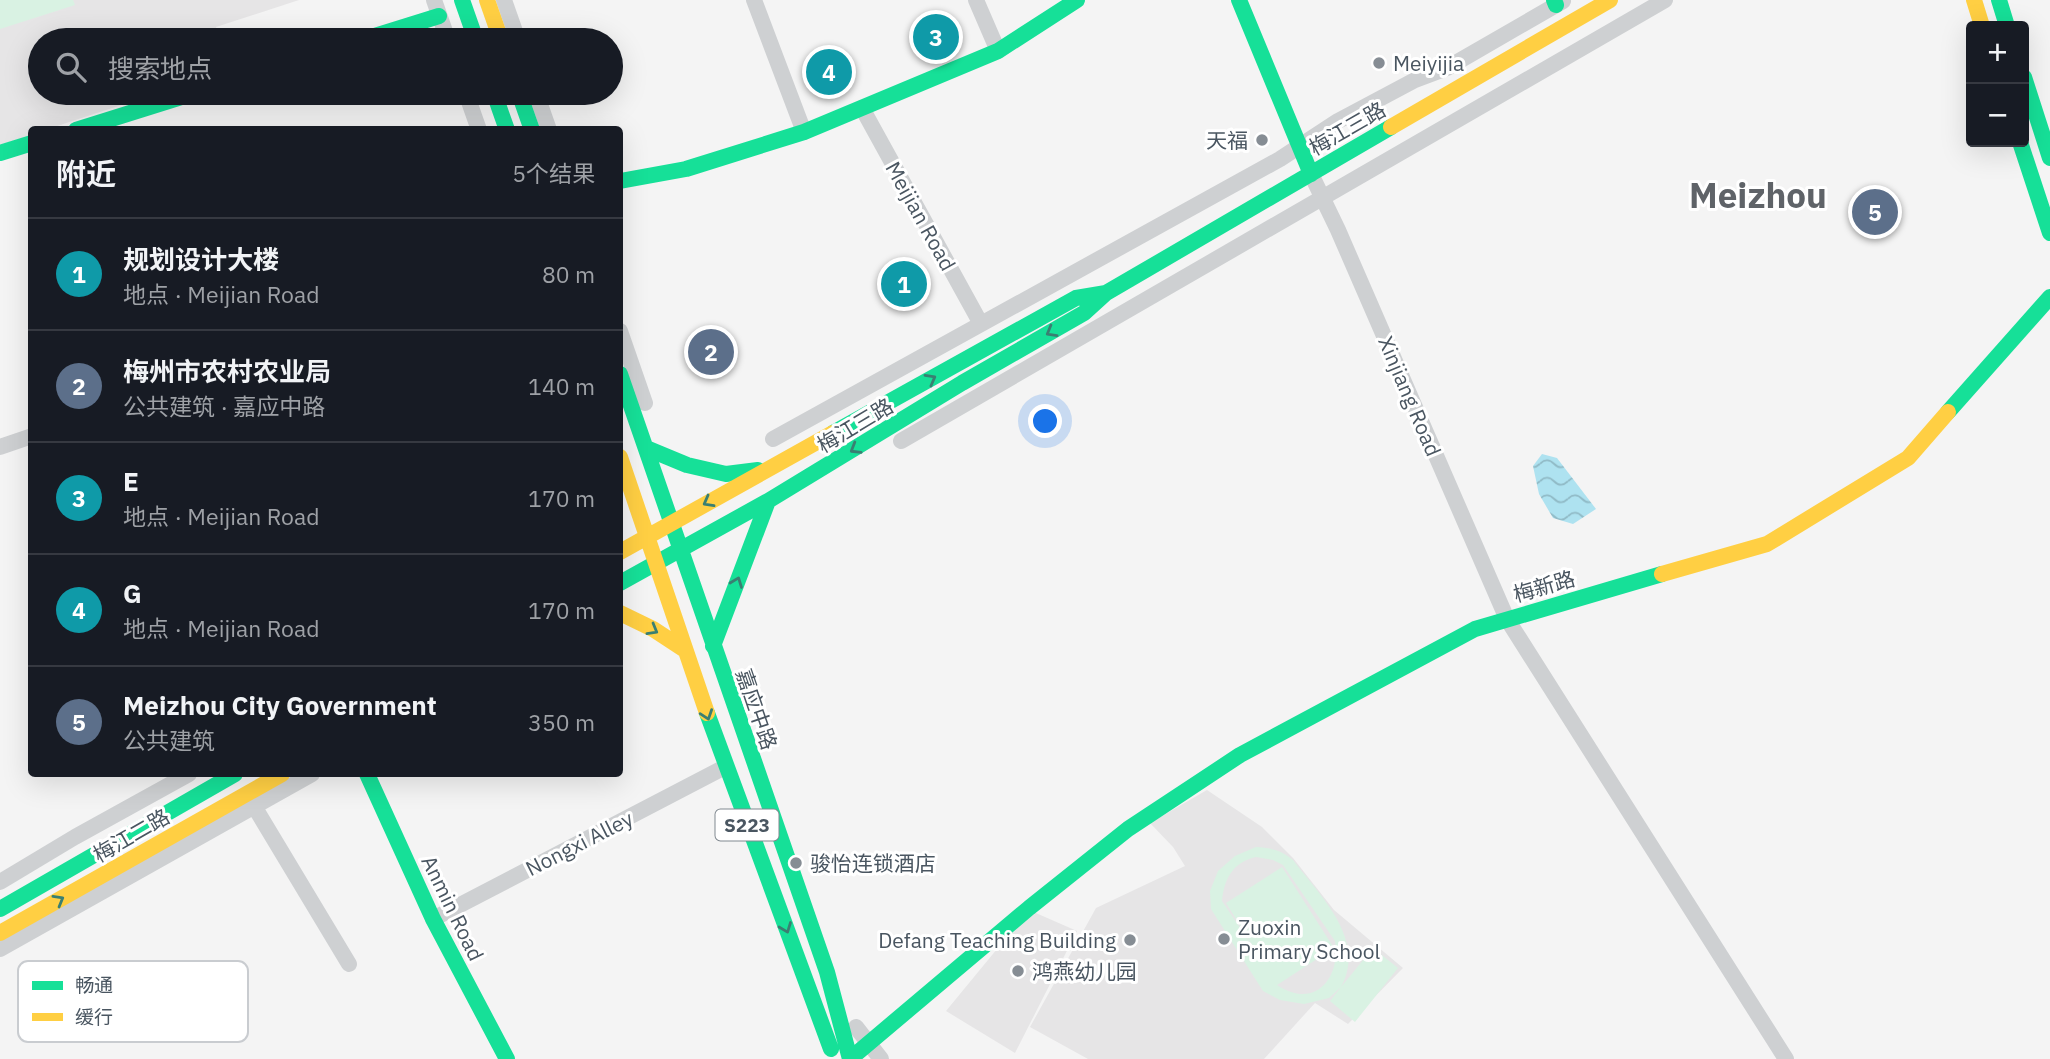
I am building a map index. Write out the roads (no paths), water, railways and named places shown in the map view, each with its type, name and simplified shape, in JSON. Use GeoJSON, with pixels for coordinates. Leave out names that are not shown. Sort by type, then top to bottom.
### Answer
{"type":"FeatureCollection","features":[{"type":"Feature","properties":{"kind":"main road"},"geometry":{"type":"LineString","coordinates":[[462,0],[472,28]]}},
{"type":"Feature","properties":{"kind":"main road"},"geometry":{"type":"LineString","coordinates":[[487,0],[497,28]]}},
{"type":"Feature","properties":{"kind":"main road"},"geometry":{"type":"LineString","coordinates":[[623,180],[686,169],[804,132],[998,51],[1077,0]]}},
{"type":"Feature","properties":{"kind":"main road"},"geometry":{"type":"LineString","coordinates":[[1239,0],[1311,174]]}},
{"type":"Feature","properties":{"kind":"main road","name":"梅江三路"},"geometry":{"type":"LineString","coordinates":[[655,563],[768,501],[962,383],[1084,313],[1106,293],[1610,0]]}},
{"type":"Feature","properties":{"kind":"main road"},"geometry":{"type":"LineString","coordinates":[[1973,0],[1980,21]]}},
{"type":"Feature","properties":{"kind":"main road"},"geometry":{"type":"LineString","coordinates":[[1998,0],[2005,21]]}},
{"type":"Feature","properties":{"kind":"main road"},"geometry":{"type":"LineString","coordinates":[[400,28],[439,16]]}},
{"type":"Feature","properties":{"kind":"main road"},"geometry":{"type":"LineString","coordinates":[[2026,84],[2050,158]]}},
{"type":"Feature","properties":{"kind":"main road"},"geometry":{"type":"LineString","coordinates":[[89,126],[156,105]]}},
{"type":"Feature","properties":{"kind":"main road"},"geometry":{"type":"LineString","coordinates":[[498,105],[506,126]]}},
{"type":"Feature","properties":{"kind":"main road"},"geometry":{"type":"LineString","coordinates":[[523,105],[531,126]]}},
{"type":"Feature","properties":{"kind":"main road"},"geometry":{"type":"LineString","coordinates":[[0,153],[28,144]]}},
{"type":"Feature","properties":{"kind":"main road"},"geometry":{"type":"LineString","coordinates":[[2022,147],[2050,233]]}},
{"type":"Feature","properties":{"kind":"main road","name":"梅江三路"},"geometry":{"type":"LineString","coordinates":[[647,537],[1076,298],[1106,293]]}},
{"type":"Feature","properties":{"kind":"main road","name":"梅新路"},"geometry":{"type":"LineString","coordinates":[[850,1059],[1029,908],[1128,829],[1240,755],[1475,629],[1767,544],[1908,458],[2050,297]]}},
{"type":"Feature","properties":{"kind":"main road","name":"嘉应中路"},"geometry":{"type":"LineString","coordinates":[[623,383],[827,972],[850,1059]]}},
{"type":"Feature","properties":{"kind":"main road"},"geometry":{"type":"LineString","coordinates":[[646,448],[687,464],[726,474],[768,469]]}},
{"type":"Feature","properties":{"kind":"main road","name":"S223"},"geometry":{"type":"LineString","coordinates":[[623,466],[725,767],[835,1059]]}},
{"type":"Feature","properties":{"kind":"main road"},"geometry":{"type":"LineString","coordinates":[[713,646],[768,501]]}},
{"type":"Feature","properties":{"kind":"main road"},"geometry":{"type":"LineString","coordinates":[[623,550],[647,537]]}},
{"type":"Feature","properties":{"kind":"main road"},"geometry":{"type":"LineString","coordinates":[[623,581],[655,563]]}},
{"type":"Feature","properties":{"kind":"main road"},"geometry":{"type":"LineString","coordinates":[[623,614],[653,629],[685,650]]}},
{"type":"Feature","properties":{"kind":"main road","name":"梅江二路"},"geometry":{"type":"LineString","coordinates":[[0,909],[230,777]]}},
{"type":"Feature","properties":{"kind":"main road","name":"梅江二路"},"geometry":{"type":"LineString","coordinates":[[0,933],[277,777]]}},
{"type":"Feature","properties":{"kind":"main road","name":"Anmin Road"},"geometry":{"type":"LineString","coordinates":[[368,777],[433,919],[507,1059]]}},
{"type":"Feature","properties":{"kind":"main road"},"geometry":{"type":"LineString","coordinates":[[827,972],[856,1027],[867,1059]]}},
{"type":"Feature","properties":{"kind":"main road"},"geometry":{"type":"LineString","coordinates":[[812,999],[820,1059]]}},
{"type":"Feature","properties":{"kind":"street"},"geometry":{"type":"LineString","coordinates":[[434,0],[443,28]]}},
{"type":"Feature","properties":{"kind":"street"},"geometry":{"type":"LineString","coordinates":[[504,0],[514,28]]}},
{"type":"Feature","properties":{"kind":"street"},"geometry":{"type":"LineString","coordinates":[[754,0],[804,132]]}},
{"type":"Feature","properties":{"kind":"street"},"geometry":{"type":"LineString","coordinates":[[976,0],[998,51]]}},
{"type":"Feature","properties":{"kind":"street"},"geometry":{"type":"LineString","coordinates":[[901,441],[1665,0]]}},
{"type":"Feature","properties":{"kind":"street"},"geometry":{"type":"LineString","coordinates":[[773,439],[1280,159],[1338,121],[1415,80],[1447,68],[1558,2]]}},
{"type":"Feature","properties":{"kind":"street"},"geometry":{"type":"LineString","coordinates":[[470,105],[478,126]]}},
{"type":"Feature","properties":{"kind":"street"},"geometry":{"type":"LineString","coordinates":[[540,105],[548,126]]}},
{"type":"Feature","properties":{"kind":"street","name":"Meijian Road"},"geometry":{"type":"LineString","coordinates":[[862,108],[981,324]]}},
{"type":"Feature","properties":{"kind":"street","name":"Xinjiang Road"},"geometry":{"type":"LineString","coordinates":[[1311,174],[1338,230],[1507,619],[1786,1059]]}},
{"type":"Feature","properties":{"kind":"street"},"geometry":{"type":"LineString","coordinates":[[623,340],[645,403]]}},
{"type":"Feature","properties":{"kind":"street"},"geometry":{"type":"LineString","coordinates":[[0,447],[28,437]]}},
{"type":"Feature","properties":{"kind":"street","name":"Nongxi Alley"},"geometry":{"type":"LineString","coordinates":[[433,919],[725,767]]}},
{"type":"Feature","properties":{"kind":"street"},"geometry":{"type":"LineString","coordinates":[[0,882],[184,777]]}},
{"type":"Feature","properties":{"kind":"street"},"geometry":{"type":"LineString","coordinates":[[0,949],[307,777]]}},
{"type":"Feature","properties":{"kind":"street"},"geometry":{"type":"LineString","coordinates":[[257,811],[349,964]]}},
{"type":"Feature","properties":{"kind":"street"},"geometry":{"type":"LineString","coordinates":[[856,1027],[881,1059]]}},
{"type":"Feature","properties":{"kind":"water"},"geometry":{"type":"Polygon","coordinates":[[[1542,454],[1557,458],[1596,509],[1573,524],[1553,518],[1539,494],[1533,466],[1542,454]]]}},
{"type":"Feature","properties":{"kind":"place","name":"E"},"geometry":{"type":"Point","coordinates":[936,37]}},
{"type":"Feature","properties":{"kind":"place","name":"Meiyijia"},"geometry":{"type":"Point","coordinates":[1379,63]}},
{"type":"Feature","properties":{"kind":"place","name":"G"},"geometry":{"type":"Point","coordinates":[829,72]}},
{"type":"Feature","properties":{"kind":"place","name":"天福"},"geometry":{"type":"Point","coordinates":[1262,140]}},
{"type":"Feature","properties":{"kind":"place","name":"Meizhou City Government"},"geometry":{"type":"Point","coordinates":[1875,212]}},
{"type":"Feature","properties":{"kind":"place","name":"规划设计大楼"},"geometry":{"type":"Point","coordinates":[904,284]}},
{"type":"Feature","properties":{"kind":"place","name":"梅州市农村农业局"},"geometry":{"type":"Point","coordinates":[711,352]}},
{"type":"Feature","properties":{"kind":"place","name":"骏怡连锁酒店"},"geometry":{"type":"Point","coordinates":[796,863]}},
{"type":"Feature","properties":{"kind":"place","name":"Zuoxin Primary School"},"geometry":{"type":"Point","coordinates":[1224,939]}},
{"type":"Feature","properties":{"kind":"place","name":"Defang Teaching Building"},"geometry":{"type":"Point","coordinates":[1130,940]}},
{"type":"Feature","properties":{"kind":"place","name":"鸿燕幼儿园"},"geometry":{"type":"Point","coordinates":[1018,971]}},
{"type":"Feature","properties":{"kind":"district","name":"Meizhou"},"geometry":{"type":"Point","coordinates":[1758,195]}}]}
